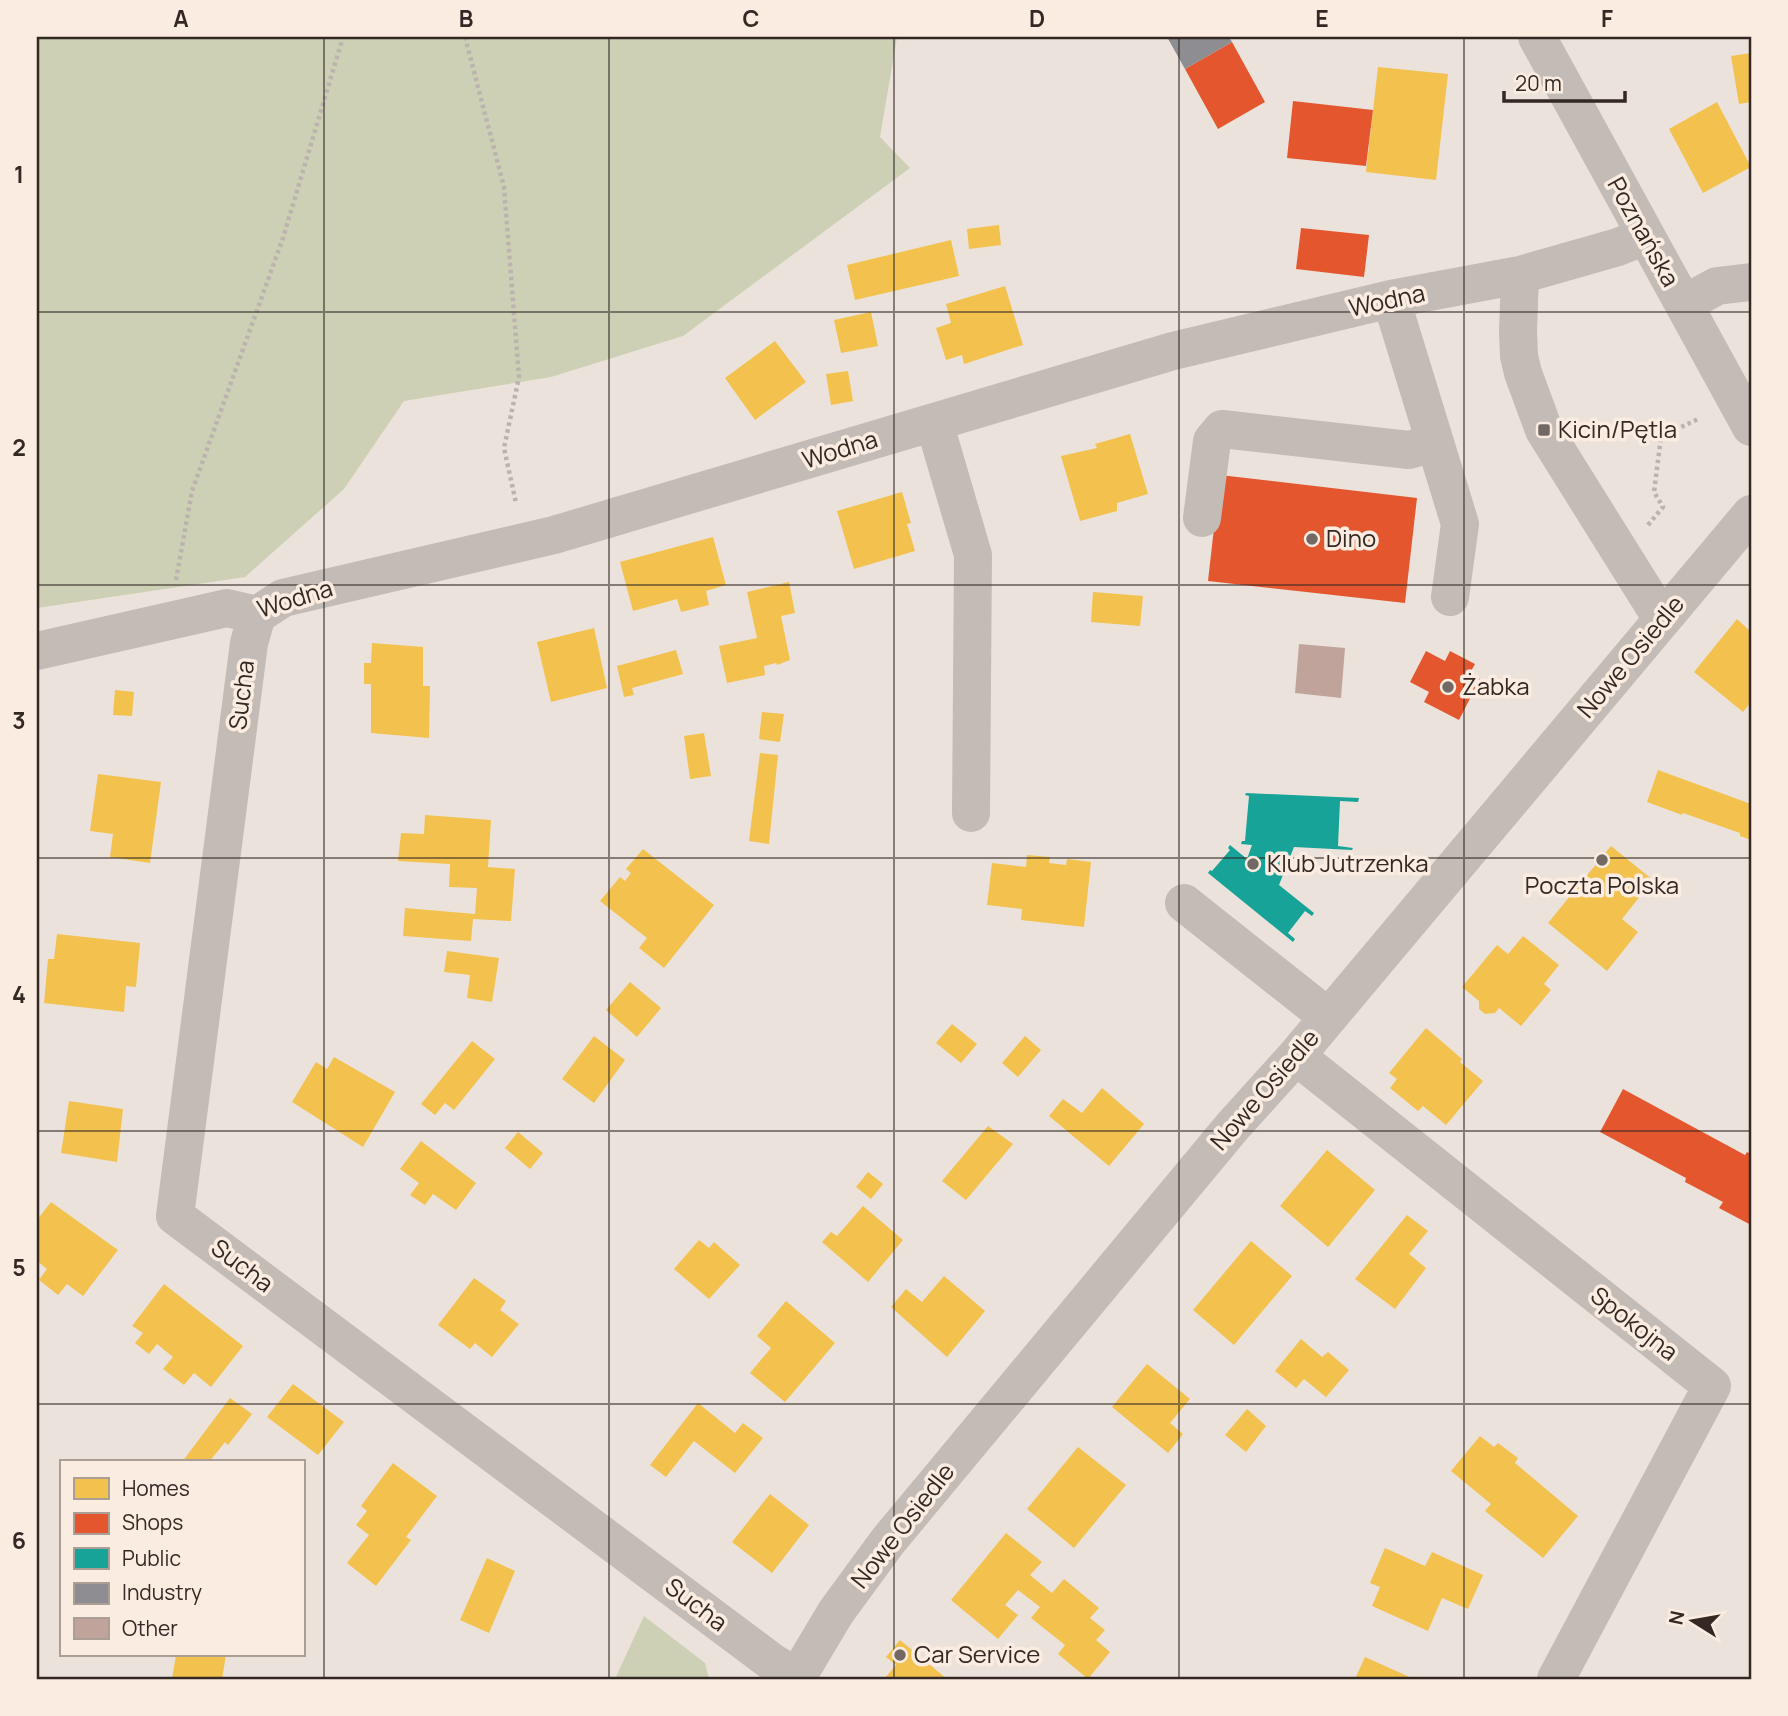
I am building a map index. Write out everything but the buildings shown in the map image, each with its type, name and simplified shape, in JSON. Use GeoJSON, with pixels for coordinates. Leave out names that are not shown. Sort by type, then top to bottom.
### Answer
{"type":"FeatureCollection","features":[{"type":"Feature","properties":{"kind":"street","name":"Poznańska"},"geometry":{"type":"LineString","coordinates":[[1537,37],[1744,413]]}},
{"type":"Feature","properties":{"kind":"street","name":"Wodna"},"geometry":{"type":"LineString","coordinates":[[37,651],[227,608],[257,615],[284,598],[554,535],[1173,351],[1391,299],[1520,275],[1577,260],[1645,236]]}},
{"type":"Feature","properties":{"kind":"street"},"geometry":{"type":"LineString","coordinates":[[1520,275],[1517,332],[1519,356],[1539,418],[1662,619]]}},
{"type":"Feature","properties":{"kind":"street"},"geometry":{"type":"LineString","coordinates":[[1684,304],[1717,286],[1751,282]]}},
{"type":"Feature","properties":{"kind":"street"},"geometry":{"type":"LineString","coordinates":[[1391,299],[1460,524],[1450,597]]}},
{"type":"Feature","properties":{"kind":"street"},"geometry":{"type":"LineString","coordinates":[[934,422],[973,555],[971,813]]}},
{"type":"Feature","properties":{"kind":"street"},"geometry":{"type":"LineString","coordinates":[[1202,517],[1212,440],[1222,429],[1409,450],[1434,443]]}},
{"type":"Feature","properties":{"kind":"street","name":"Nowe Osiedle"},"geometry":{"type":"LineString","coordinates":[[796,1678],[836,1612],[888,1541],[1223,1138],[1296,1056],[1751,514]]}},
{"type":"Feature","properties":{"kind":"street","name":"Sucha"},"geometry":{"type":"LineString","coordinates":[[257,615],[249,643],[175,1216],[796,1678]]}},
{"type":"Feature","properties":{"kind":"street"},"geometry":{"type":"LineString","coordinates":[[1184,903],[1328,1017]]}},
{"type":"Feature","properties":{"kind":"street","name":"Spokojna"},"geometry":{"type":"LineString","coordinates":[[1296,1056],[1712,1386],[1556,1679]]}},
{"type":"Feature","properties":{"kind":"path"},"geometry":{"type":"LineString","coordinates":[[170,621],[192,491],[283,238],[343,37]]}},
{"type":"Feature","properties":{"kind":"path"},"geometry":{"type":"LineString","coordinates":[[465,37],[504,187],[519,377],[504,448],[525,541]]}},
{"type":"Feature","properties":{"kind":"path"},"geometry":{"type":"LineString","coordinates":[[1622,556],[1663,507],[1654,492],[1661,437],[1744,413]]}},
{"type":"Feature","properties":{"kind":"green space"},"geometry":{"type":"Polygon","coordinates":[[[37,37],[897,37],[880,137],[910,168],[683,336],[551,377],[404,401],[344,489],[245,577],[37,608],[37,37]]]}},
{"type":"Feature","properties":{"kind":"green space"},"geometry":{"type":"Polygon","coordinates":[[[644,1616],[705,1663],[709,1679],[615,1679],[644,1616]]]}},
{"type":"Feature","properties":{"kind":"place","name":"Kicin/Pętla"},"geometry":{"type":"Point","coordinates":[1544,430]}},
{"type":"Feature","properties":{"kind":"place","name":"Dino"},"geometry":{"type":"Point","coordinates":[1312,539]}},
{"type":"Feature","properties":{"kind":"place","name":"Żabka"},"geometry":{"type":"Point","coordinates":[1448,687]}},
{"type":"Feature","properties":{"kind":"place","name":"Poczta Polska"},"geometry":{"type":"Point","coordinates":[1602,860]}},
{"type":"Feature","properties":{"kind":"place","name":"Klub Jutrzenka"},"geometry":{"type":"Point","coordinates":[1253,864]}},
{"type":"Feature","properties":{"kind":"place","name":"Car Service"},"geometry":{"type":"Point","coordinates":[900,1655]}}]}
